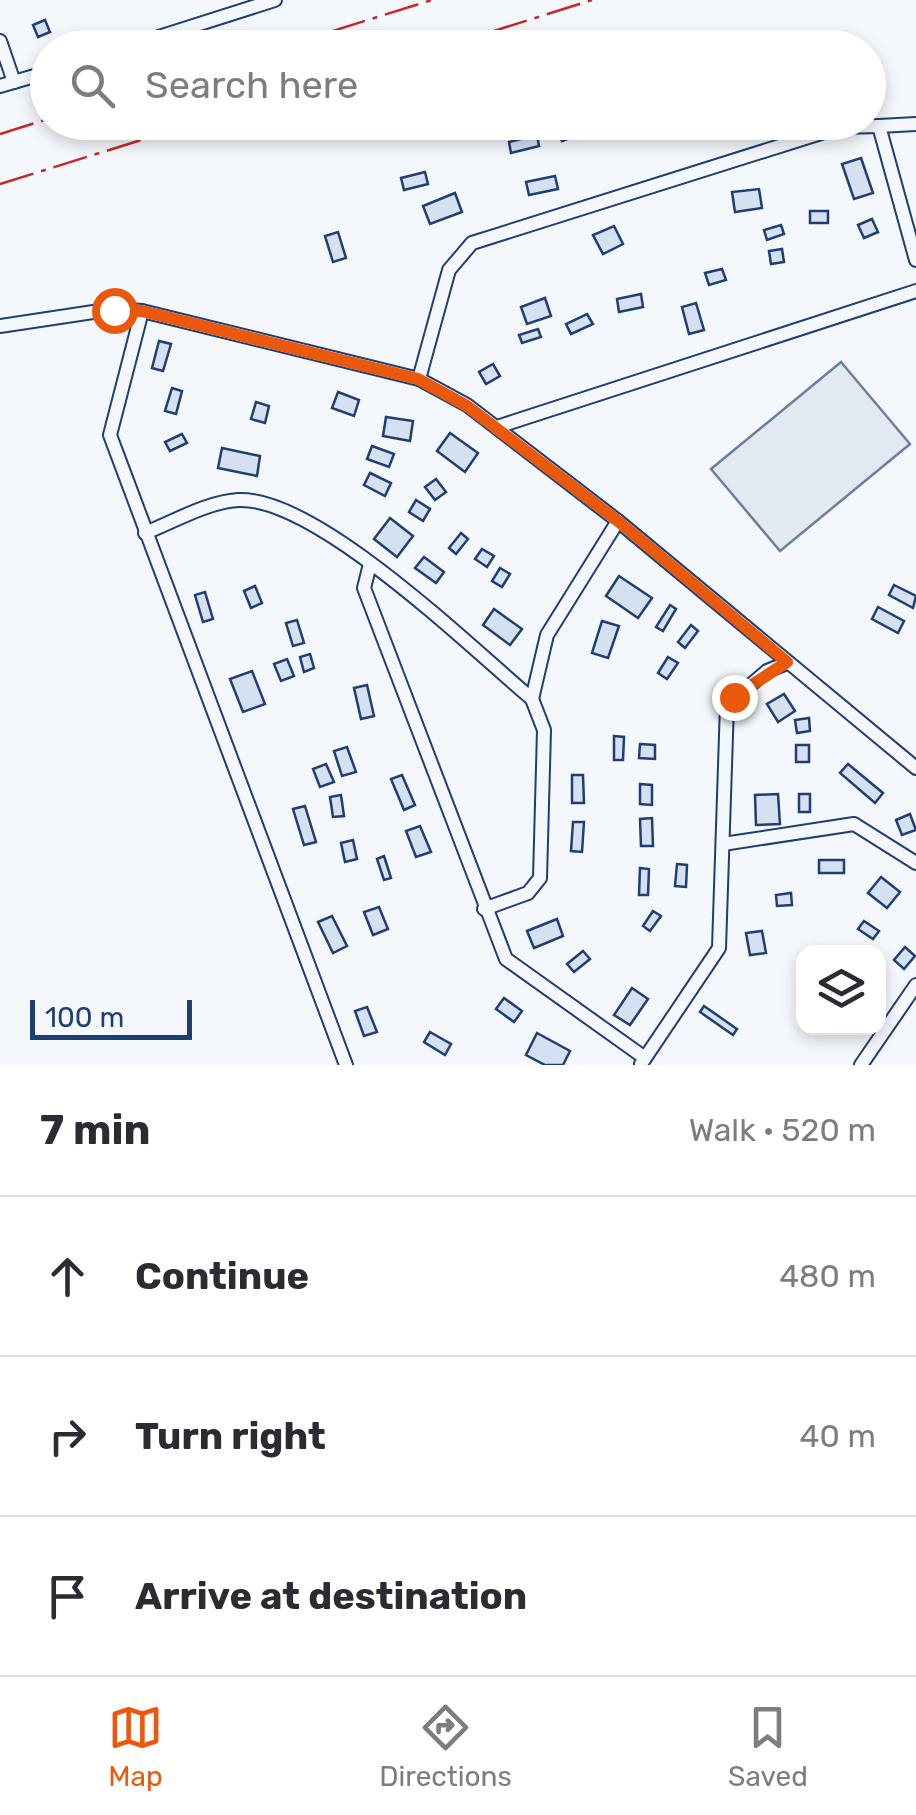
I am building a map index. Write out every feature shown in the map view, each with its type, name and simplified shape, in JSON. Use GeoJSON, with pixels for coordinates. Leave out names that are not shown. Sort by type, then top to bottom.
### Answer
{"type":"FeatureCollection","features":[{"type":"Feature","properties":{"kind":"street"},"geometry":{"type":"LineString","coordinates":[[181,30],[275,0]]}},
{"type":"Feature","properties":{"kind":"street"},"geometry":{"type":"LineString","coordinates":[[0,40],[7,84]]}},
{"type":"Feature","properties":{"kind":"street"},"geometry":{"type":"LineString","coordinates":[[886,126],[916,124]]}},
{"type":"Feature","properties":{"kind":"street"},"geometry":{"type":"LineString","coordinates":[[418,379],[449,270],[472,243],[796,140]]}},
{"type":"Feature","properties":{"kind":"street"},"geometry":{"type":"LineString","coordinates":[[883,140],[916,260]]}},
{"type":"Feature","properties":{"kind":"street"},"geometry":{"type":"LineString","coordinates":[[500,426],[916,291]]}},
{"type":"Feature","properties":{"kind":"street"},"geometry":{"type":"LineString","coordinates":[[0,326],[114,310],[142,311],[418,379],[500,426],[916,768]]}},
{"type":"Feature","properties":{"kind":"street"},"geometry":{"type":"LineString","coordinates":[[142,311],[109,426],[145,533],[346,1065]]}},
{"type":"Feature","properties":{"kind":"street"},"geometry":{"type":"LineString","coordinates":[[145,533],[222,503],[250,501],[302,520],[350,546],[532,699],[544,730],[540,878],[528,893],[484,909]]}},
{"type":"Feature","properties":{"kind":"street"},"geometry":{"type":"LineString","coordinates":[[532,699],[547,635],[618,521]]}},
{"type":"Feature","properties":{"kind":"street"},"geometry":{"type":"LineString","coordinates":[[370,564],[364,588],[484,909],[512,965],[642,1062],[719,948],[727,705],[767,672],[787,662]]}},
{"type":"Feature","properties":{"kind":"street"},"geometry":{"type":"LineString","coordinates":[[723,844],[854,824],[916,863]]}},
{"type":"Feature","properties":{"kind":"street"},"geometry":{"type":"LineString","coordinates":[[862,1065],[916,985]]}},
{"type":"Feature","properties":{"kind":"shaded area"},"geometry":{"type":"Polygon","coordinates":[[[841,362],[910,444],[780,551],[711,469],[841,362]]]}},
{"type":"Feature","properties":{"kind":"building"},"geometry":{"type":"Polygon","coordinates":[[[45,20],[49,30],[35,30],[33,25],[45,20]]]}},
{"type":"Feature","properties":{"kind":"building"},"geometry":{"type":"Polygon","coordinates":[[[538,140],[539,146],[511,153],[509,142],[538,140]]]}},
{"type":"Feature","properties":{"kind":"building"},"geometry":{"type":"Polygon","coordinates":[[[861,158],[873,193],[854,199],[842,164],[861,158]]]}},
{"type":"Feature","properties":{"kind":"building"},"geometry":{"type":"Polygon","coordinates":[[[425,172],[428,184],[404,190],[401,178],[425,172]]]}},
{"type":"Feature","properties":{"kind":"building"},"geometry":{"type":"Polygon","coordinates":[[[555,176],[558,189],[529,195],[526,182],[555,176]]]}},
{"type":"Feature","properties":{"kind":"building"},"geometry":{"type":"Polygon","coordinates":[[[759,189],[762,208],[735,212],[732,192],[759,189]]]}},
{"type":"Feature","properties":{"kind":"building"},"geometry":{"type":"Polygon","coordinates":[[[455,193],[462,212],[430,224],[423,206],[455,193]]]}},
{"type":"Feature","properties":{"kind":"building"},"geometry":{"type":"Polygon","coordinates":[[[810,211],[828,211],[828,223],[810,223],[810,211]]]}},
{"type":"Feature","properties":{"kind":"building"},"geometry":{"type":"Polygon","coordinates":[[[872,219],[878,232],[864,238],[858,225],[872,219]]]}},
{"type":"Feature","properties":{"kind":"building"},"geometry":{"type":"Polygon","coordinates":[[[781,225],[784,234],[767,240],[764,230],[781,225]]]}},
{"type":"Feature","properties":{"kind":"building"},"geometry":{"type":"Polygon","coordinates":[[[614,226],[623,244],[603,254],[593,235],[614,226]]]}},
{"type":"Feature","properties":{"kind":"building"},"geometry":{"type":"Polygon","coordinates":[[[338,232],[346,258],[333,262],[325,236],[338,232]]]}},
{"type":"Feature","properties":{"kind":"building"},"geometry":{"type":"Polygon","coordinates":[[[782,249],[784,262],[771,264],[769,251],[782,249]]]}},
{"type":"Feature","properties":{"kind":"building"},"geometry":{"type":"Polygon","coordinates":[[[722,269],[726,280],[709,285],[705,273],[722,269]]]}},
{"type":"Feature","properties":{"kind":"building"},"geometry":{"type":"Polygon","coordinates":[[[641,294],[643,307],[619,312],[617,299],[641,294]]]}},
{"type":"Feature","properties":{"kind":"building"},"geometry":{"type":"Polygon","coordinates":[[[545,298],[551,316],[527,324],[521,307],[545,298]]]}},
{"type":"Feature","properties":{"kind":"building"},"geometry":{"type":"Polygon","coordinates":[[[696,303],[704,330],[689,334],[682,307],[696,303]]]}},
{"type":"Feature","properties":{"kind":"building"},"geometry":{"type":"Polygon","coordinates":[[[587,314],[593,324],[571,334],[566,324],[587,314]]]}},
{"type":"Feature","properties":{"kind":"building"},"geometry":{"type":"Polygon","coordinates":[[[538,329],[541,337],[522,343],[519,335],[538,329]]]}},
{"type":"Feature","properties":{"kind":"building"},"geometry":{"type":"Polygon","coordinates":[[[159,341],[171,344],[163,371],[152,368],[159,341]]]}},
{"type":"Feature","properties":{"kind":"building"},"geometry":{"type":"Polygon","coordinates":[[[493,364],[500,376],[486,384],[479,372],[493,364]]]}},
{"type":"Feature","properties":{"kind":"building"},"geometry":{"type":"Polygon","coordinates":[[[172,388],[182,391],[176,414],[165,411],[172,388]]]}},
{"type":"Feature","properties":{"kind":"building"},"geometry":{"type":"Polygon","coordinates":[[[338,392],[359,400],[354,416],[332,408],[338,392]]]}},
{"type":"Feature","properties":{"kind":"building"},"geometry":{"type":"Polygon","coordinates":[[[256,402],[269,406],[265,423],[251,419],[256,402]]]}},
{"type":"Feature","properties":{"kind":"building"},"geometry":{"type":"Polygon","coordinates":[[[386,417],[413,421],[410,441],[383,436],[386,417]]]}},
{"type":"Feature","properties":{"kind":"building"},"geometry":{"type":"Polygon","coordinates":[[[450,433],[478,453],[465,472],[437,451],[450,433]]]}},
{"type":"Feature","properties":{"kind":"building"},"geometry":{"type":"Polygon","coordinates":[[[182,434],[187,443],[170,451],[165,442],[182,434]]]}},
{"type":"Feature","properties":{"kind":"building"},"geometry":{"type":"Polygon","coordinates":[[[372,446],[394,454],[389,467],[367,459],[372,446]]]}},
{"type":"Feature","properties":{"kind":"building"},"geometry":{"type":"Polygon","coordinates":[[[222,448],[260,456],[257,476],[218,468],[222,448]]]}},
{"type":"Feature","properties":{"kind":"building"},"geometry":{"type":"Polygon","coordinates":[[[370,473],[391,483],[385,496],[364,485],[370,473]]]}},
{"type":"Feature","properties":{"kind":"building"},"geometry":{"type":"Polygon","coordinates":[[[436,479],[446,492],[435,500],[425,487],[436,479]]]}},
{"type":"Feature","properties":{"kind":"building"},"geometry":{"type":"Polygon","coordinates":[[[416,500],[430,509],[423,521],[409,512],[416,500]]]}},
{"type":"Feature","properties":{"kind":"building"},"geometry":{"type":"Polygon","coordinates":[[[390,518],[413,536],[397,557],[374,539],[390,518]]]}},
{"type":"Feature","properties":{"kind":"building"},"geometry":{"type":"Polygon","coordinates":[[[461,533],[468,539],[456,554],[449,548],[461,533]]]}},
{"type":"Feature","properties":{"kind":"building"},"geometry":{"type":"Polygon","coordinates":[[[482,549],[494,556],[487,567],[475,559],[482,549]]]}},
{"type":"Feature","properties":{"kind":"building"},"geometry":{"type":"Polygon","coordinates":[[[424,557],[444,572],[436,583],[415,568],[424,557]]]}},
{"type":"Feature","properties":{"kind":"building"},"geometry":{"type":"Polygon","coordinates":[[[500,568],[510,574],[502,587],[492,581],[500,568]]]}},
{"type":"Feature","properties":{"kind":"building"},"geometry":{"type":"Polygon","coordinates":[[[619,576],[652,598],[638,618],[606,596],[619,576]]]}},
{"type":"Feature","properties":{"kind":"building"},"geometry":{"type":"Polygon","coordinates":[[[894,585],[916,596],[913,608],[889,595],[894,585]]]}},
{"type":"Feature","properties":{"kind":"building"},"geometry":{"type":"Polygon","coordinates":[[[255,586],[262,603],[251,608],[244,591],[255,586]]]}},
{"type":"Feature","properties":{"kind":"building"},"geometry":{"type":"Polygon","coordinates":[[[205,592],[213,619],[203,622],[195,595],[205,592]]]}},
{"type":"Feature","properties":{"kind":"building"},"geometry":{"type":"Polygon","coordinates":[[[670,605],[676,609],[663,631],[656,627],[670,605]]]}},
{"type":"Feature","properties":{"kind":"building"},"geometry":{"type":"Polygon","coordinates":[[[878,607],[904,621],[898,633],[872,619],[878,607]]]}},
{"type":"Feature","properties":{"kind":"building"},"geometry":{"type":"Polygon","coordinates":[[[494,609],[522,629],[510,645],[483,625],[494,609]]]}},
{"type":"Feature","properties":{"kind":"building"},"geometry":{"type":"Polygon","coordinates":[[[297,620],[304,643],[293,646],[286,623],[297,620]]]}},
{"type":"Feature","properties":{"kind":"building"},"geometry":{"type":"Polygon","coordinates":[[[602,621],[619,626],[608,658],[592,653],[602,621]]]}},
{"type":"Feature","properties":{"kind":"building"},"geometry":{"type":"Polygon","coordinates":[[[691,625],[698,631],[685,648],[678,642],[691,625]]]}},
{"type":"Feature","properties":{"kind":"building"},"geometry":{"type":"Polygon","coordinates":[[[310,654],[314,668],[304,672],[300,657],[310,654]]]}},
{"type":"Feature","properties":{"kind":"building"},"geometry":{"type":"Polygon","coordinates":[[[668,657],[678,663],[667,679],[658,673],[668,657]]]}},
{"type":"Feature","properties":{"kind":"building"},"geometry":{"type":"Polygon","coordinates":[[[287,659],[294,676],[281,681],[274,664],[287,659]]]}},
{"type":"Feature","properties":{"kind":"building"},"geometry":{"type":"Polygon","coordinates":[[[252,671],[265,704],[243,712],[230,679],[252,671]]]}},
{"type":"Feature","properties":{"kind":"building"},"geometry":{"type":"Polygon","coordinates":[[[367,685],[374,716],[361,719],[354,688],[367,685]]]}},
{"type":"Feature","properties":{"kind":"building"},"geometry":{"type":"Polygon","coordinates":[[[784,694],[795,711],[778,722],[767,704],[784,694]]]}},
{"type":"Feature","properties":{"kind":"building"},"geometry":{"type":"Polygon","coordinates":[[[809,718],[810,731],[797,733],[795,720],[809,718]]]}},
{"type":"Feature","properties":{"kind":"building"},"geometry":{"type":"Polygon","coordinates":[[[614,736],[624,737],[623,760],[614,760],[614,736]]]}},
{"type":"Feature","properties":{"kind":"building"},"geometry":{"type":"Polygon","coordinates":[[[640,744],[655,745],[655,759],[639,758],[640,744]]]}},
{"type":"Feature","properties":{"kind":"building"},"geometry":{"type":"Polygon","coordinates":[[[796,745],[809,745],[809,762],[796,762],[796,745]]]}},
{"type":"Feature","properties":{"kind":"building"},"geometry":{"type":"Polygon","coordinates":[[[347,747],[356,772],[342,776],[334,751],[347,747]]]}},
{"type":"Feature","properties":{"kind":"building"},"geometry":{"type":"Polygon","coordinates":[[[326,764],[334,782],[320,787],[313,769],[326,764]]]}},
{"type":"Feature","properties":{"kind":"building"},"geometry":{"type":"Polygon","coordinates":[[[848,764],[883,793],[875,803],[840,773],[848,764]]]}},
{"type":"Feature","properties":{"kind":"building"},"geometry":{"type":"Polygon","coordinates":[[[402,775],[415,805],[404,810],[391,779],[402,775]]]}},
{"type":"Feature","properties":{"kind":"building"},"geometry":{"type":"Polygon","coordinates":[[[572,775],[583,775],[584,803],[572,803],[572,775]]]}},
{"type":"Feature","properties":{"kind":"building"},"geometry":{"type":"Polygon","coordinates":[[[640,784],[652,785],[652,805],[640,804],[640,784]]]}},
{"type":"Feature","properties":{"kind":"building"},"geometry":{"type":"Polygon","coordinates":[[[778,794],[780,824],[756,825],[755,795],[778,794]]]}},
{"type":"Feature","properties":{"kind":"building"},"geometry":{"type":"Polygon","coordinates":[[[799,794],[810,794],[810,812],[799,812],[799,794]]]}},
{"type":"Feature","properties":{"kind":"building"},"geometry":{"type":"Polygon","coordinates":[[[341,795],[344,816],[333,817],[330,797],[341,795]]]}},
{"type":"Feature","properties":{"kind":"building"},"geometry":{"type":"Polygon","coordinates":[[[305,806],[316,842],[304,845],[293,809],[305,806]]]}},
{"type":"Feature","properties":{"kind":"building"},"geometry":{"type":"Polygon","coordinates":[[[910,814],[916,830],[902,835],[896,820],[910,814]]]}},
{"type":"Feature","properties":{"kind":"building"},"geometry":{"type":"Polygon","coordinates":[[[652,818],[653,846],[641,846],[640,819],[652,818]]]}},
{"type":"Feature","properties":{"kind":"building"},"geometry":{"type":"Polygon","coordinates":[[[573,822],[584,822],[582,852],[571,851],[573,822]]]}},
{"type":"Feature","properties":{"kind":"building"},"geometry":{"type":"Polygon","coordinates":[[[420,826],[431,852],[416,857],[406,831],[420,826]]]}},
{"type":"Feature","properties":{"kind":"building"},"geometry":{"type":"Polygon","coordinates":[[[353,840],[357,859],[345,862],[341,843],[353,840]]]}},
{"type":"Feature","properties":{"kind":"building"},"geometry":{"type":"Polygon","coordinates":[[[384,856],[391,878],[384,880],[377,859],[384,856]]]}},
{"type":"Feature","properties":{"kind":"building"},"geometry":{"type":"Polygon","coordinates":[[[819,860],[844,860],[844,873],[819,873],[819,860]]]}},
{"type":"Feature","properties":{"kind":"building"},"geometry":{"type":"Polygon","coordinates":[[[677,864],[687,865],[686,887],[675,886],[677,864]]]}},
{"type":"Feature","properties":{"kind":"building"},"geometry":{"type":"Polygon","coordinates":[[[640,868],[649,869],[648,895],[639,895],[640,868]]]}},
{"type":"Feature","properties":{"kind":"building"},"geometry":{"type":"Polygon","coordinates":[[[881,877],[900,892],[887,908],[868,893],[881,877]]]}},
{"type":"Feature","properties":{"kind":"building"},"geometry":{"type":"Polygon","coordinates":[[[791,893],[792,905],[777,906],[776,895],[791,893]]]}},
{"type":"Feature","properties":{"kind":"building"},"geometry":{"type":"Polygon","coordinates":[[[379,907],[388,929],[373,935],[364,912],[379,907]]]}},
{"type":"Feature","properties":{"kind":"building"},"geometry":{"type":"Polygon","coordinates":[[[653,911],[661,916],[650,931],[643,926],[653,911]]]}},
{"type":"Feature","properties":{"kind":"building"},"geometry":{"type":"Polygon","coordinates":[[[332,916],[347,946],[333,953],[318,922],[332,916]]]}},
{"type":"Feature","properties":{"kind":"building"},"geometry":{"type":"Polygon","coordinates":[[[557,919],[563,936],[534,948],[527,931],[557,919]]]}},
{"type":"Feature","properties":{"kind":"building"},"geometry":{"type":"Polygon","coordinates":[[[864,921],[879,931],[873,939],[858,929],[864,921]]]}},
{"type":"Feature","properties":{"kind":"building"},"geometry":{"type":"Polygon","coordinates":[[[762,931],[766,953],[750,955],[746,933],[762,931]]]}},
{"type":"Feature","properties":{"kind":"building"},"geometry":{"type":"Polygon","coordinates":[[[905,947],[915,956],[904,969],[894,960],[905,947]]]}},
{"type":"Feature","properties":{"kind":"building"},"geometry":{"type":"Polygon","coordinates":[[[583,951],[590,959],[574,972],[567,964],[583,951]]]}},
{"type":"Feature","properties":{"kind":"building"},"geometry":{"type":"Polygon","coordinates":[[[632,988],[648,999],[630,1025],[614,1015],[632,988]]]}},
{"type":"Feature","properties":{"kind":"building"},"geometry":{"type":"Polygon","coordinates":[[[504,998],[522,1011],[514,1022],[496,1009],[504,998]]]}},
{"type":"Feature","properties":{"kind":"building"},"geometry":{"type":"Polygon","coordinates":[[[704,1006],[737,1029],[733,1035],[700,1012],[704,1006]]]}},
{"type":"Feature","properties":{"kind":"building"},"geometry":{"type":"Polygon","coordinates":[[[367,1007],[377,1032],[364,1036],[355,1011],[367,1007]]]}},
{"type":"Feature","properties":{"kind":"building"},"geometry":{"type":"Polygon","coordinates":[[[430,1032],[451,1044],[445,1055],[424,1042],[430,1032]]]}},
{"type":"Feature","properties":{"kind":"building"},"geometry":{"type":"Polygon","coordinates":[[[537,1033],[570,1051],[563,1065],[545,1065],[526,1055],[537,1033]]]}},
{"type":"Feature","properties":{"kind":"power"},"geometry":{"type":"LineString","coordinates":[[336,30],[432,0]]}},
{"type":"Feature","properties":{"kind":"power"},"geometry":{"type":"LineString","coordinates":[[497,30],[592,0]]}},
{"type":"Feature","properties":{"kind":"power"},"geometry":{"type":"LineString","coordinates":[[0,134],[30,125]]}},
{"type":"Feature","properties":{"kind":"power"},"geometry":{"type":"LineString","coordinates":[[0,184],[141,140]]}},
{"type":"Feature","properties":{"kind":"route"},"geometry":{"type":"LineString","coordinates":[[114,310],[142,311],[418,379],[500,426],[787,662],[734,697]]}}]}
